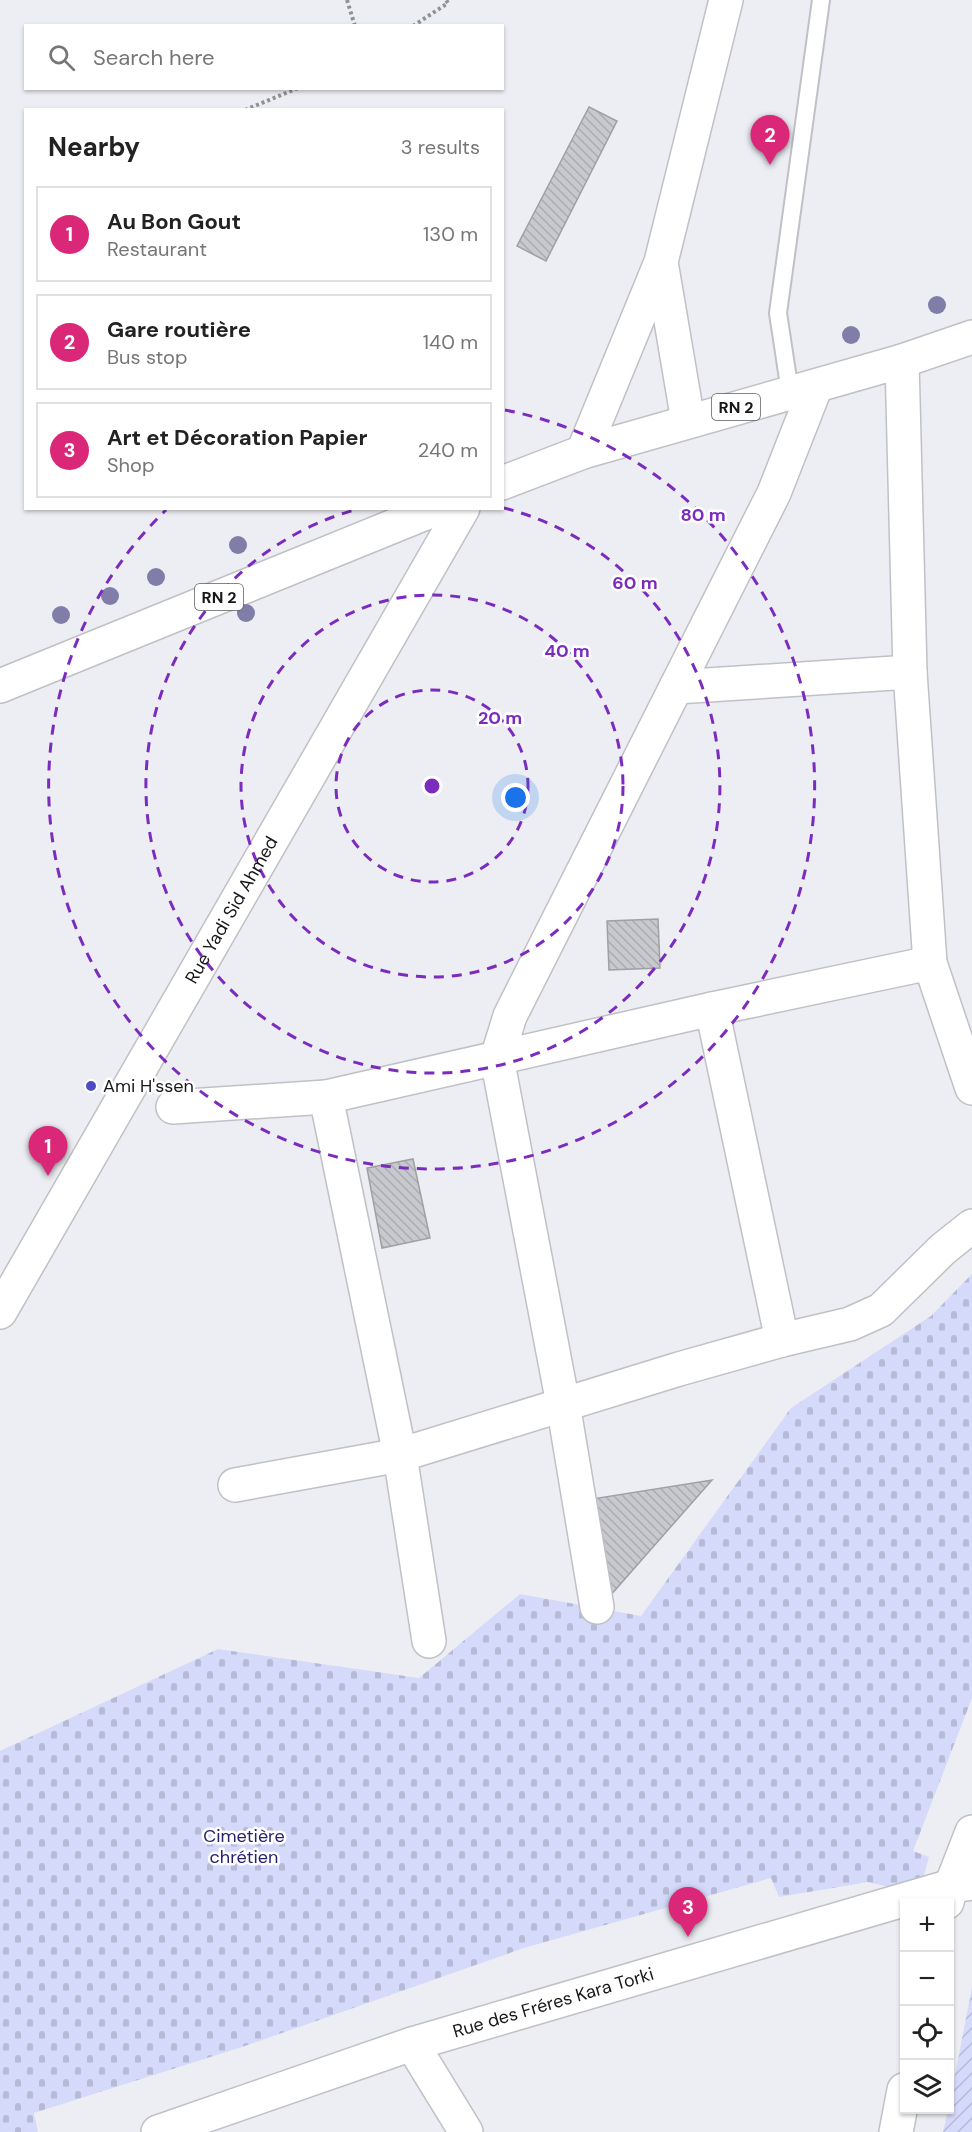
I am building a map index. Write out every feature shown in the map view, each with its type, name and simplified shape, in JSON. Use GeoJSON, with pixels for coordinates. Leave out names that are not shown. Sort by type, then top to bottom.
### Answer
{"type":"FeatureCollection","features":[{"type":"Feature","properties":{"kind":"street"},"geometry":{"type":"LineString","coordinates":[[584,452],[661,262],[726,0]]}},
{"type":"Feature","properties":{"kind":"street"},"geometry":{"type":"LineString","coordinates":[[661,262],[688,421]]}},
{"type":"Feature","properties":{"kind":"street","name":"RN 2"},"geometry":{"type":"LineString","coordinates":[[504,482],[584,452],[902,361],[972,337]]}},
{"type":"Feature","properties":{"kind":"street"},"geometry":{"type":"LineString","coordinates":[[902,361],[910,672],[930,963],[972,1089]]}},
{"type":"Feature","properties":{"kind":"street"},"geometry":{"type":"LineString","coordinates":[[597,1607],[563,1404],[497,1058],[510,1016],[774,493],[803,389]]}},
{"type":"Feature","properties":{"kind":"street","name":"RN 2"},"geometry":{"type":"LineString","coordinates":[[0,686],[433,510]]}},
{"type":"Feature","properties":{"kind":"street","name":"Rue Yadi Sid Ahmed"},"geometry":{"type":"LineString","coordinates":[[0,1312],[462,510]]}},
{"type":"Feature","properties":{"kind":"street"},"geometry":{"type":"LineString","coordinates":[[676,687],[910,672]]}},
{"type":"Feature","properties":{"kind":"street"},"geometry":{"type":"LineString","coordinates":[[172,1107],[326,1097],[712,1009],[930,963]]}},
{"type":"Feature","properties":{"kind":"street"},"geometry":{"type":"LineString","coordinates":[[712,1009],[782,1340]]}},
{"type":"Feature","properties":{"kind":"street"},"geometry":{"type":"LineString","coordinates":[[326,1097],[400,1455],[429,1641]]}},
{"type":"Feature","properties":{"kind":"street"},"geometry":{"type":"LineString","coordinates":[[235,1485],[400,1455],[563,1404],[782,1340],[850,1324],[881,1310],[943,1249],[972,1226]]}},
{"type":"Feature","properties":{"kind":"street"},"geometry":{"type":"LineString","coordinates":[[957,1890],[972,1832]]}},
{"type":"Feature","properties":{"kind":"street","name":"Rue des Fréres Kara Torki"},"geometry":{"type":"LineString","coordinates":[[158,2132],[412,2044],[957,1890]]}},
{"type":"Feature","properties":{"kind":"street"},"geometry":{"type":"LineString","coordinates":[[412,2044],[466,2132]]}},
{"type":"Feature","properties":{"kind":"street"},"geometry":{"type":"LineString","coordinates":[[896,2132],[900,2111]]}},
{"type":"Feature","properties":{"kind":"lane"},"geometry":{"type":"LineString","coordinates":[[803,389],[778,313],[821,0]]}},
{"type":"Feature","properties":{"kind":"path"},"geometry":{"type":"LineString","coordinates":[[347,0],[355,24]]}},
{"type":"Feature","properties":{"kind":"path"},"geometry":{"type":"LineString","coordinates":[[416,24],[448,3],[447,0]]}},
{"type":"Feature","properties":{"kind":"path"},"geometry":{"type":"LineString","coordinates":[[250,108],[293,90]]}},
{"type":"Feature","properties":{"kind":"green space","name":"Cimetière chrétien"},"geometry":{"type":"Polygon","coordinates":[[[972,1274],[972,1698],[913,1851],[929,1857],[922,1883],[893,1888],[868,1882],[779,1897],[771,1878],[524,1948],[245,2046],[34,2113],[38,2132],[0,2132],[0,1751],[218,1649],[419,1678],[520,1594],[641,1616],[791,1408],[931,1316],[972,1274]]]}},
{"type":"Feature","properties":{"kind":"green space"},"geometry":{"type":"Polygon","coordinates":[[[972,1987],[972,2132],[943,2132],[947,2114],[954,2114],[954,2080],[972,1987]]]}},
{"type":"Feature","properties":{"kind":"building"},"geometry":{"type":"Polygon","coordinates":[[[589,107],[617,121],[546,261],[517,246],[589,107]]]}},
{"type":"Feature","properties":{"kind":"building"},"geometry":{"type":"Polygon","coordinates":[[[658,919],[660,968],[609,970],[607,921],[658,919]]]}},
{"type":"Feature","properties":{"kind":"building"},"geometry":{"type":"Polygon","coordinates":[[[413,1159],[430,1238],[382,1248],[367,1168],[413,1159]]]}},
{"type":"Feature","properties":{"kind":"building"},"geometry":{"type":"Polygon","coordinates":[[[712,1480],[609,1597],[592,1499],[712,1480]]]}},
{"type":"Feature","properties":{"kind":"place","name":"Gare routière"},"geometry":{"type":"Point","coordinates":[770,165]}},
{"type":"Feature","properties":{"kind":"place","name":"Ami H'ssen"},"geometry":{"type":"Point","coordinates":[91,1086]}},
{"type":"Feature","properties":{"kind":"place","name":"Au Bon Gout"},"geometry":{"type":"Point","coordinates":[48,1176]}},
{"type":"Feature","properties":{"kind":"place","name":"Art et Décoration Papier"},"geometry":{"type":"Point","coordinates":[688,1937]}}]}
